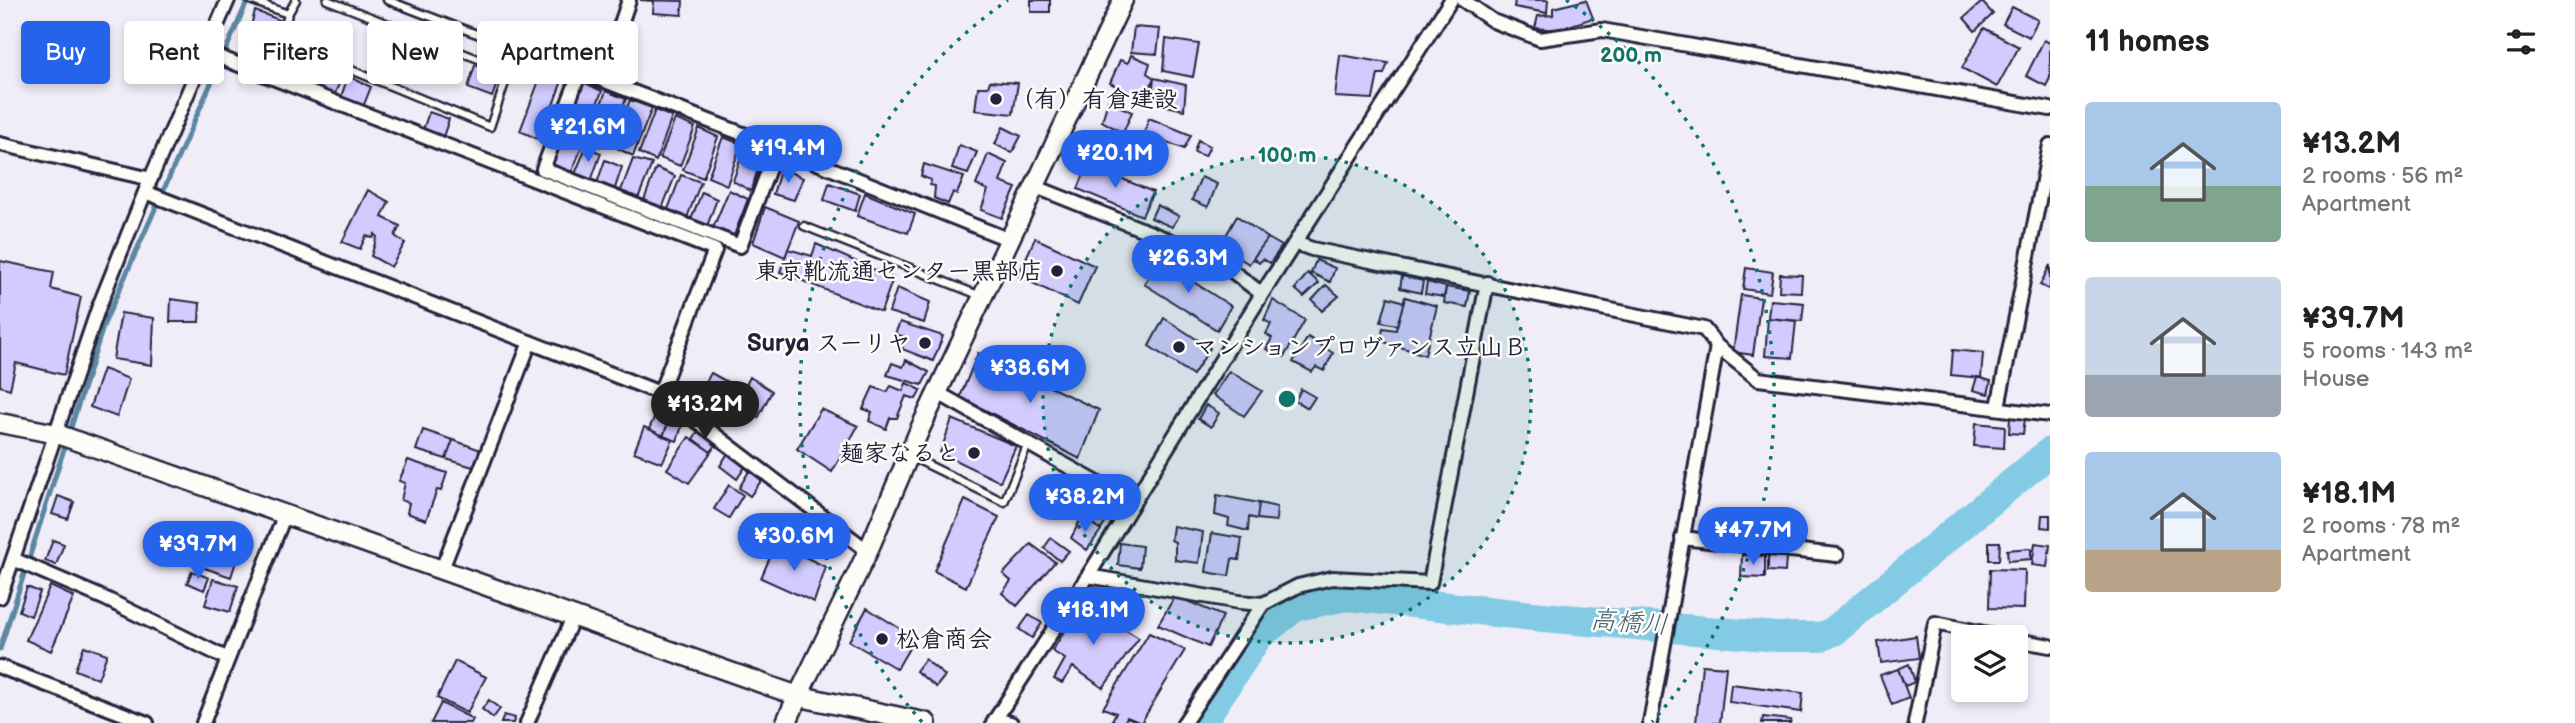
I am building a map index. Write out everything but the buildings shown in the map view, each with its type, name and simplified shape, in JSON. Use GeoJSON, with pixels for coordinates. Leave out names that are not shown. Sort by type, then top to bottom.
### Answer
{"type":"FeatureCollection","features":[{"type":"Feature","properties":{"kind":"main road"},"geometry":{"type":"LineString","coordinates":[[786,723],[798,696],[926,723]]}},
{"type":"Feature","properties":{"kind":"street"},"geometry":{"type":"LineString","coordinates":[[219,21],[228,0]]}},
{"type":"Feature","properties":{"kind":"street"},"geometry":{"type":"LineString","coordinates":[[622,21],[629,0]]}},
{"type":"Feature","properties":{"kind":"street"},"geometry":{"type":"LineString","coordinates":[[0,423],[57,434],[798,696],[1123,0]]}},
{"type":"Feature","properties":{"kind":"street"},"geometry":{"type":"LineString","coordinates":[[1012,723],[994,721],[1088,576],[1262,294],[1451,0]]}},
{"type":"Feature","properties":{"kind":"street"},"geometry":{"type":"LineString","coordinates":[[1463,0],[1493,21],[1539,39],[1602,30],[2050,109]]}},
{"type":"Feature","properties":{"kind":"street"},"geometry":{"type":"LineString","coordinates":[[224,59],[715,250],[660,393]]}},
{"type":"Feature","properties":{"kind":"street"},"geometry":{"type":"LineString","coordinates":[[0,597],[98,309],[191,84]]}},
{"type":"Feature","properties":{"kind":"street"},"geometry":{"type":"LineString","coordinates":[[575,84],[543,169],[740,246],[777,147]]}},
{"type":"Feature","properties":{"kind":"street"},"geometry":{"type":"LineString","coordinates":[[612,84],[1010,240]]}},
{"type":"Feature","properties":{"kind":"street"},"geometry":{"type":"LineString","coordinates":[[0,144],[150,178]]}},
{"type":"Feature","properties":{"kind":"street"},"geometry":{"type":"LineString","coordinates":[[1998,407],[2050,145]]}},
{"type":"Feature","properties":{"kind":"street"},"geometry":{"type":"LineString","coordinates":[[1036,187],[1191,250],[1228,268],[1262,294]]}},
{"type":"Feature","properties":{"kind":"street"},"geometry":{"type":"LineString","coordinates":[[145,192],[660,393],[868,551]]}},
{"type":"Feature","properties":{"kind":"street"},"geometry":{"type":"LineString","coordinates":[[1295,243],[1311,249],[1704,329],[1717,346],[1758,379],[2050,415]]}},
{"type":"Feature","properties":{"kind":"street"},"geometry":{"type":"LineString","coordinates":[[1184,723],[1263,604],[1298,586],[1332,578],[1430,583],[1487,283]]}},
{"type":"Feature","properties":{"kind":"street"},"geometry":{"type":"LineString","coordinates":[[442,569],[530,342]]}},
{"type":"Feature","properties":{"kind":"street"},"geometry":{"type":"LineString","coordinates":[[1650,723],[1717,346]]}},
{"type":"Feature","properties":{"kind":"street"},"geometry":{"type":"LineString","coordinates":[[938,393],[1133,503]]}},
{"type":"Feature","properties":{"kind":"street"},"geometry":{"type":"LineString","coordinates":[[203,723],[285,514]]}},
{"type":"Feature","properties":{"kind":"street"},"geometry":{"type":"LineString","coordinates":[[1682,537],[1837,555]]}},
{"type":"Feature","properties":{"kind":"street"},"geometry":{"type":"LineString","coordinates":[[13,559],[106,599],[228,659]]}},
{"type":"Feature","properties":{"kind":"street"},"geometry":{"type":"LineString","coordinates":[[1088,576],[1263,604]]}},
{"type":"Feature","properties":{"kind":"street"},"geometry":{"type":"LineString","coordinates":[[527,723],[574,615]]}},
{"type":"Feature","properties":{"kind":"street"},"geometry":{"type":"LineString","coordinates":[[1915,723],[1935,624],[1951,627]]}},
{"type":"Feature","properties":{"kind":"street"},"geometry":{"type":"LineString","coordinates":[[2028,642],[2050,645]]}},
{"type":"Feature","properties":{"kind":"street"},"geometry":{"type":"LineString","coordinates":[[0,667],[147,723]]}},
{"type":"Feature","properties":{"kind":"lane"},"geometry":{"type":"LineString","coordinates":[[250,0],[288,14]]}},
{"type":"Feature","properties":{"kind":"lane"},"geometry":{"type":"LineString","coordinates":[[296,0],[288,14],[281,41],[490,127],[505,84]]}},
{"type":"Feature","properties":{"kind":"lane"},"geometry":{"type":"LineString","coordinates":[[327,0],[380,21]]}},
{"type":"Feature","properties":{"kind":"lane"},"geometry":{"type":"LineString","coordinates":[[387,0],[442,21]]}},
{"type":"Feature","properties":{"kind":"lane"},"geometry":{"type":"LineString","coordinates":[[804,226],[983,297]]}},
{"type":"Feature","properties":{"kind":"lane"},"geometry":{"type":"LineString","coordinates":[[909,456],[1004,502],[1028,444]]}},
{"type":"Feature","properties":{"kind":"waterway"},"geometry":{"type":"LineString","coordinates":[[0,649],[104,324],[248,0]]}},
{"type":"Feature","properties":{"kind":"waterway","name":"高橋川"},"geometry":{"type":"LineString","coordinates":[[1201,723],[1258,636],[1296,606],[1347,596],[1542,617],[1778,637],[1821,637],[1834,631],[2050,452]]}},
{"type":"Feature","properties":{"kind":"place","name":"（有）有倉建設"},"geometry":{"type":"Point","coordinates":[996,99]}},
{"type":"Feature","properties":{"kind":"place","name":"東京靴流通センター黒部店"},"geometry":{"type":"Point","coordinates":[1057,271]}},
{"type":"Feature","properties":{"kind":"place","name":"Surya スーリヤ"},"geometry":{"type":"Point","coordinates":[925,343]}},
{"type":"Feature","properties":{"kind":"place","name":"マンションプロヴァンス立山Ｂ"},"geometry":{"type":"Point","coordinates":[1179,347]}},
{"type":"Feature","properties":{"kind":"place","name":"麺家なると"},"geometry":{"type":"Point","coordinates":[974,453]}},
{"type":"Feature","properties":{"kind":"place","name":"松倉商会"},"geometry":{"type":"Point","coordinates":[882,639]}}]}
